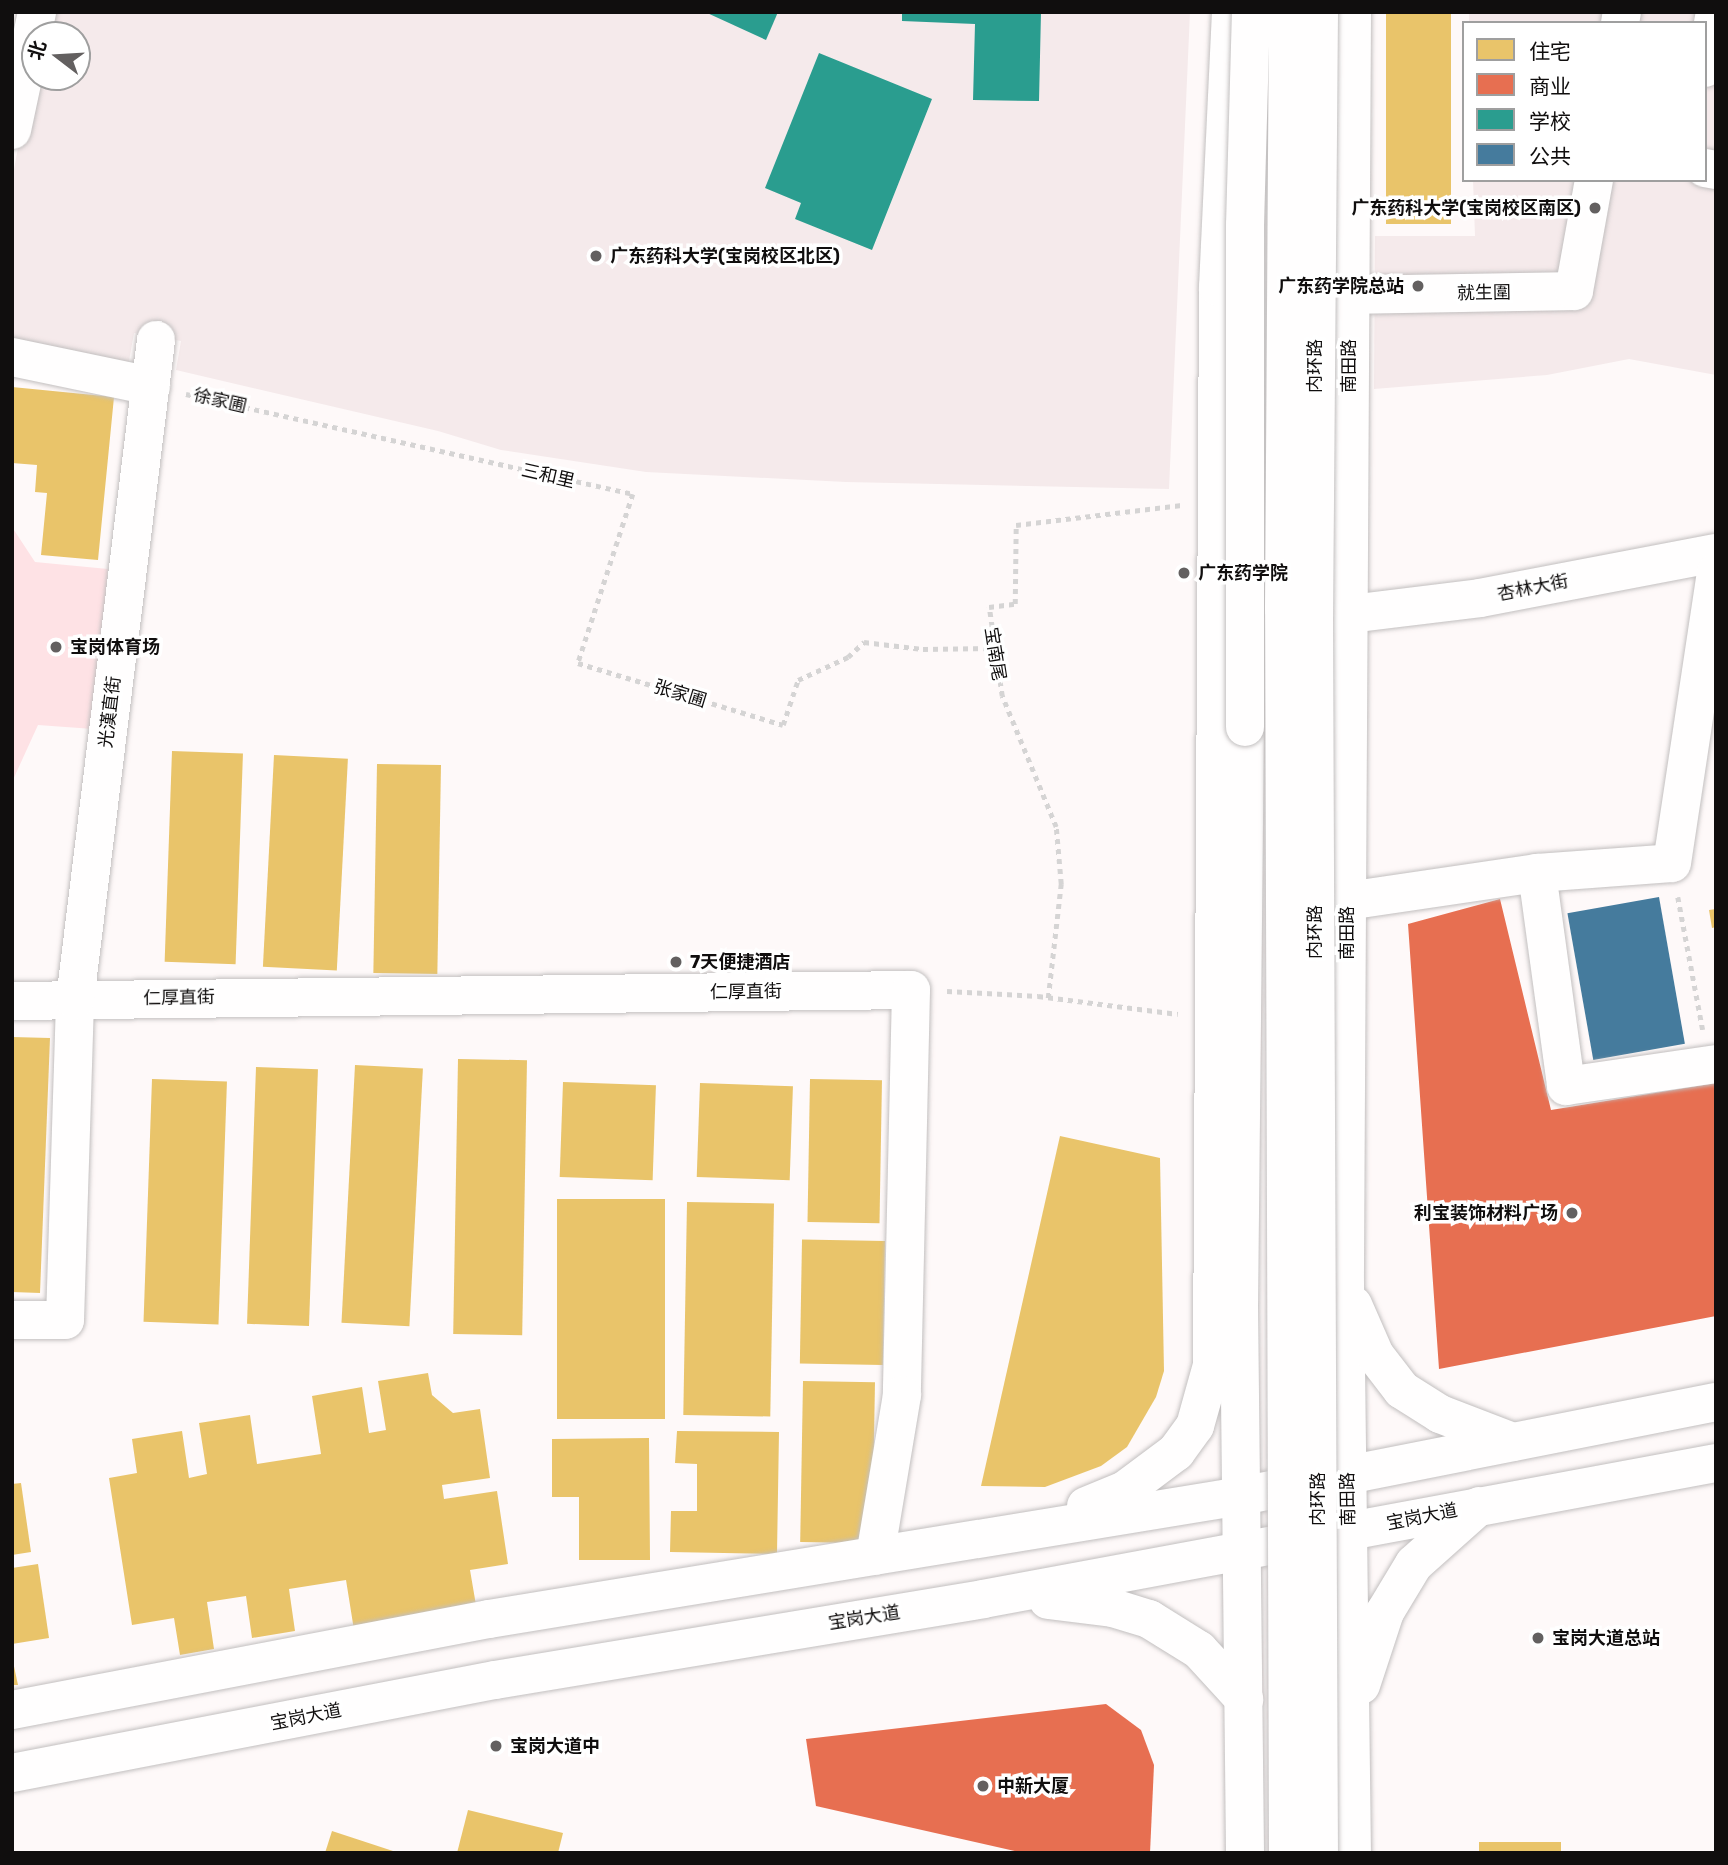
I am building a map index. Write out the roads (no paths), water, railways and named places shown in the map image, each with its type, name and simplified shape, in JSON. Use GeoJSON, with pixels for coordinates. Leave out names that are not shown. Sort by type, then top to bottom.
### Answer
{"type":"FeatureCollection","features":[{"type":"Feature","properties":{"kind":"main road"},"geometry":{"type":"LineString","coordinates":[[12,130],[37,12]]}},
{"type":"Feature","properties":{"kind":"main road"},"geometry":{"type":"LineString","coordinates":[[1015,1531],[1125,1490],[1176,1452],[1195,1426],[1207,1395],[1212,1305],[1215,1016],[1218,267],[1231,12]]}},
{"type":"Feature","properties":{"kind":"main road"},"geometry":{"type":"LineString","coordinates":[[1245,1853],[1241,1142],[1245,727],[1245,225],[1251,12]]}},
{"type":"Feature","properties":{"kind":"main road"},"geometry":{"type":"LineString","coordinates":[[1289,1853],[1290,12]]}},
{"type":"Feature","properties":{"kind":"main road","name":"内环路"},"geometry":{"type":"LineString","coordinates":[[1289,1853],[1284,609],[1290,12]]}},
{"type":"Feature","properties":{"kind":"main road","name":"内环路"},"geometry":{"type":"LineString","coordinates":[[1318,12],[1314,618],[1319,1853]]}},
{"type":"Feature","properties":{"kind":"main road","name":"南田路"},"geometry":{"type":"LineString","coordinates":[[1352,12],[1345,1283],[1352,1853]]}},
{"type":"Feature","properties":{"kind":"main road"},"geometry":{"type":"LineString","coordinates":[[1707,57],[1715,12]]}},
{"type":"Feature","properties":{"kind":"main road","name":"就生圍"},"geometry":{"type":"LineString","coordinates":[[1349,295],[1574,291],[1594,182]]}},
{"type":"Feature","properties":{"kind":"main road"},"geometry":{"type":"LineString","coordinates":[[1218,267],[1289,268]]}},
{"type":"Feature","properties":{"kind":"main road","name":"光漢直街"},"geometry":{"type":"LineString","coordinates":[[12,1320],[65,1320],[75,1000],[156,340]]}},
{"type":"Feature","properties":{"kind":"main road"},"geometry":{"type":"LineString","coordinates":[[12,357],[151,386]]}},
{"type":"Feature","properties":{"kind":"main road","name":"杏林大街"},"geometry":{"type":"LineString","coordinates":[[1350,614],[1480,598],[1716,553]]}},
{"type":"Feature","properties":{"kind":"main road"},"geometry":{"type":"LineString","coordinates":[[1348,901],[1537,873],[1672,863],[1716,572]]}},
{"type":"Feature","properties":{"kind":"main road"},"geometry":{"type":"LineString","coordinates":[[1537,873],[1566,1086],[1713,1064]]}},
{"type":"Feature","properties":{"kind":"main road","name":"仁厚直街"},"geometry":{"type":"LineString","coordinates":[[12,1001],[911,990],[902,1395],[875,1556]]}},
{"type":"Feature","properties":{"kind":"main road"},"geometry":{"type":"LineString","coordinates":[[1212,1305],[1241,1142]]}},
{"type":"Feature","properties":{"kind":"main road"},"geometry":{"type":"LineString","coordinates":[[1241,1142],[1288,1301]]}},
{"type":"Feature","properties":{"kind":"main road"},"geometry":{"type":"LineString","coordinates":[[1345,1283],[1364,1332],[1388,1377],[1440,1414],[1515,1443]]}},
{"type":"Feature","properties":{"kind":"main road"},"geometry":{"type":"LineString","coordinates":[[12,1710],[489,1619],[1241,1496],[1716,1402]]}},
{"type":"Feature","properties":{"kind":"main road","name":"宝岗大道"},"geometry":{"type":"LineString","coordinates":[[12,1773],[495,1680],[983,1599],[1716,1463]]}},
{"type":"Feature","properties":{"kind":"main road"},"geometry":{"type":"LineString","coordinates":[[1350,1735],[1364,1669],[1385,1612],[1414,1564],[1481,1505]]}},
{"type":"Feature","properties":{"kind":"main road"},"geometry":{"type":"LineString","coordinates":[[983,1599],[1071,1600],[1149,1619],[1199,1650],[1244,1699]]}},
{"type":"Feature","properties":{"kind":"main road"},"geometry":{"type":"LineString","coordinates":[[1245,1790],[1277,1853]]}},
{"type":"Feature","properties":{"kind":"place","name":"广东药科大学(宝岗校区南区)"},"geometry":{"type":"Point","coordinates":[1595,208]}},
{"type":"Feature","properties":{"kind":"place","name":"广东药科大学(宝岗校区北区)"},"geometry":{"type":"Point","coordinates":[596,256]}},
{"type":"Feature","properties":{"kind":"place","name":"广东药学院总站"},"geometry":{"type":"Point","coordinates":[1418,286]}},
{"type":"Feature","properties":{"kind":"place","name":"广东药学院"},"geometry":{"type":"Point","coordinates":[1184,573]}},
{"type":"Feature","properties":{"kind":"place","name":"宝岗体育场"},"geometry":{"type":"Point","coordinates":[56,647]}},
{"type":"Feature","properties":{"kind":"place","name":"7天便捷酒店"},"geometry":{"type":"Point","coordinates":[676,962]}},
{"type":"Feature","properties":{"kind":"place","name":"利宝装饰材料广场"},"geometry":{"type":"Point","coordinates":[1572,1213]}},
{"type":"Feature","properties":{"kind":"place","name":"宝岗大道总站"},"geometry":{"type":"Point","coordinates":[1538,1638]}},
{"type":"Feature","properties":{"kind":"place","name":"宝岗大道中"},"geometry":{"type":"Point","coordinates":[496,1746]}},
{"type":"Feature","properties":{"kind":"place","name":"中新大厦"},"geometry":{"type":"Point","coordinates":[983,1786]}}]}
